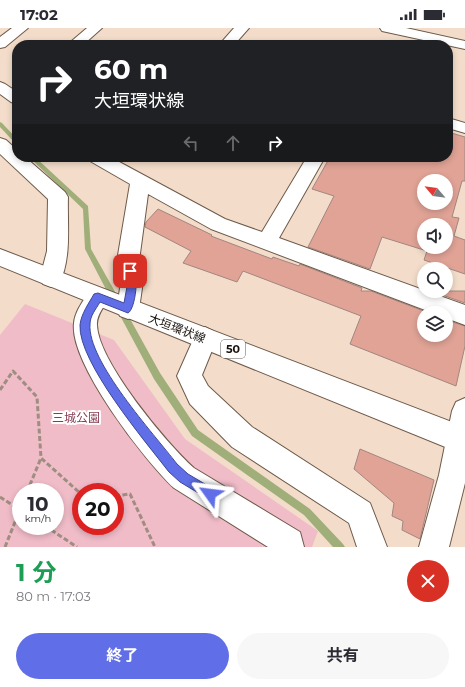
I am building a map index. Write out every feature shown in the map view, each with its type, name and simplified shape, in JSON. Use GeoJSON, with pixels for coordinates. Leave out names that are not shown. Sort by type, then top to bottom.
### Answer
{"type":"FeatureCollection","features":[{"type":"Feature","properties":{"kind":"street"},"geometry":{"type":"LineString","coordinates":[[0,44],[21,28]]}},
{"type":"Feature","properties":{"kind":"street"},"geometry":{"type":"LineString","coordinates":[[80,40],[95,28]]}},
{"type":"Feature","properties":{"kind":"street"},"geometry":{"type":"LineString","coordinates":[[231,40],[242,28]]}},
{"type":"Feature","properties":{"kind":"street"},"geometry":{"type":"LineString","coordinates":[[387,31],[437,40]]}},
{"type":"Feature","properties":{"kind":"street"},"geometry":{"type":"LineString","coordinates":[[453,43],[465,45]]}},
{"type":"Feature","properties":{"kind":"street"},"geometry":{"type":"LineString","coordinates":[[453,125],[465,128]]}},
{"type":"Feature","properties":{"kind":"street"},"geometry":{"type":"LineString","coordinates":[[0,144],[12,155]]}},
{"type":"Feature","properties":{"kind":"street"},"geometry":{"type":"LineString","coordinates":[[19,162],[58,198],[57,251],[51,278]]}},
{"type":"Feature","properties":{"kind":"street"},"geometry":{"type":"LineString","coordinates":[[114,162],[140,182],[218,224],[266,243],[465,315]]}},
{"type":"Feature","properties":{"kind":"street"},"geometry":{"type":"LineString","coordinates":[[266,243],[313,162]]}},
{"type":"Feature","properties":{"kind":"street"},"geometry":{"type":"LineString","coordinates":[[128,309],[132,281],[128,261],[140,182]]}},
{"type":"Feature","properties":{"kind":"street","name":"大垣環状線"},"geometry":{"type":"LineString","coordinates":[[0,258],[463,440]]}},
{"type":"Feature","properties":{"kind":"street"},"geometry":{"type":"LineString","coordinates":[[98,297],[87,315],[85,325],[88,346],[107,382],[173,468],[184,478],[289,543],[289,547]]}},
{"type":"Feature","properties":{"kind":"street"},"geometry":{"type":"LineString","coordinates":[[205,338],[189,376],[199,396],[242,437],[360,513],[372,547]]}},
{"type":"Feature","properties":{"kind":"street"},"geometry":{"type":"LineString","coordinates":[[434,547],[463,440],[465,411]]}},
{"type":"Feature","properties":{"kind":"path"},"geometry":{"type":"LineString","coordinates":[[0,390],[13,371],[37,397],[40,458],[30,483]]}},
{"type":"Feature","properties":{"kind":"path"},"geometry":{"type":"LineString","coordinates":[[40,458],[72,486]]}},
{"type":"Feature","properties":{"kind":"path"},"geometry":{"type":"LineString","coordinates":[[124,495],[130,494],[155,547]]}},
{"type":"Feature","properties":{"kind":"path"},"geometry":{"type":"LineString","coordinates":[[0,497],[12,505]]}},
{"type":"Feature","properties":{"kind":"path"},"geometry":{"type":"LineString","coordinates":[[5,547],[12,530]]}},
{"type":"Feature","properties":{"kind":"path"},"geometry":{"type":"LineString","coordinates":[[59,535],[77,547]]}},
{"type":"Feature","properties":{"kind":"green space","name":"三城公園"},"geometry":{"type":"Polygon","coordinates":[[[25,304],[114,340],[185,439],[318,531],[312,547],[0,547],[0,335],[25,304]]]}},
{"type":"Feature","properties":{"kind":"building"},"geometry":{"type":"Polygon","coordinates":[[[453,133],[465,137],[465,181],[462,181],[452,217],[459,218],[454,236],[465,240],[465,274],[453,270],[453,262],[430,262],[424,260],[426,254],[453,254],[453,218],[417,218],[417,248],[382,237],[370,269],[308,247],[334,196],[312,189],[327,162],[453,162],[453,133]]]}},
{"type":"Feature","properties":{"kind":"building"},"geometry":{"type":"Polygon","coordinates":[[[158,209],[212,235],[211,236],[272,259],[273,257],[299,266],[300,264],[362,288],[361,291],[371,291],[417,308],[417,342],[453,342],[453,322],[465,326],[465,346],[456,386],[350,344],[361,316],[243,271],[237,282],[183,263],[191,251],[145,227],[146,222],[158,209]]]}},
{"type":"Feature","properties":{"kind":"building"},"geometry":{"type":"Polygon","coordinates":[[[453,291],[465,291],[465,303],[451,298],[453,298],[453,291]]]}},
{"type":"Feature","properties":{"kind":"building"},"geometry":{"type":"Polygon","coordinates":[[[360,449],[434,480],[420,539],[402,530],[403,521],[392,516],[394,503],[354,469],[360,449]]]}},
{"type":"Feature","properties":{"kind":"waterway"},"geometry":{"type":"LineString","coordinates":[[0,124],[12,137]]}},
{"type":"Feature","properties":{"kind":"waterway"},"geometry":{"type":"LineString","coordinates":[[37,162],[86,208],[88,249],[115,299]]}},
{"type":"Feature","properties":{"kind":"waterway"},"geometry":{"type":"LineString","coordinates":[[121,310],[157,376],[195,433],[307,512],[340,547]]}},
{"type":"Feature","properties":{"kind":"route"},"geometry":{"type":"LineString","coordinates":[[130,271],[132,281],[128,309],[98,297],[87,315],[85,325],[88,346],[107,382],[173,468],[184,478],[210,494]]}}]}
